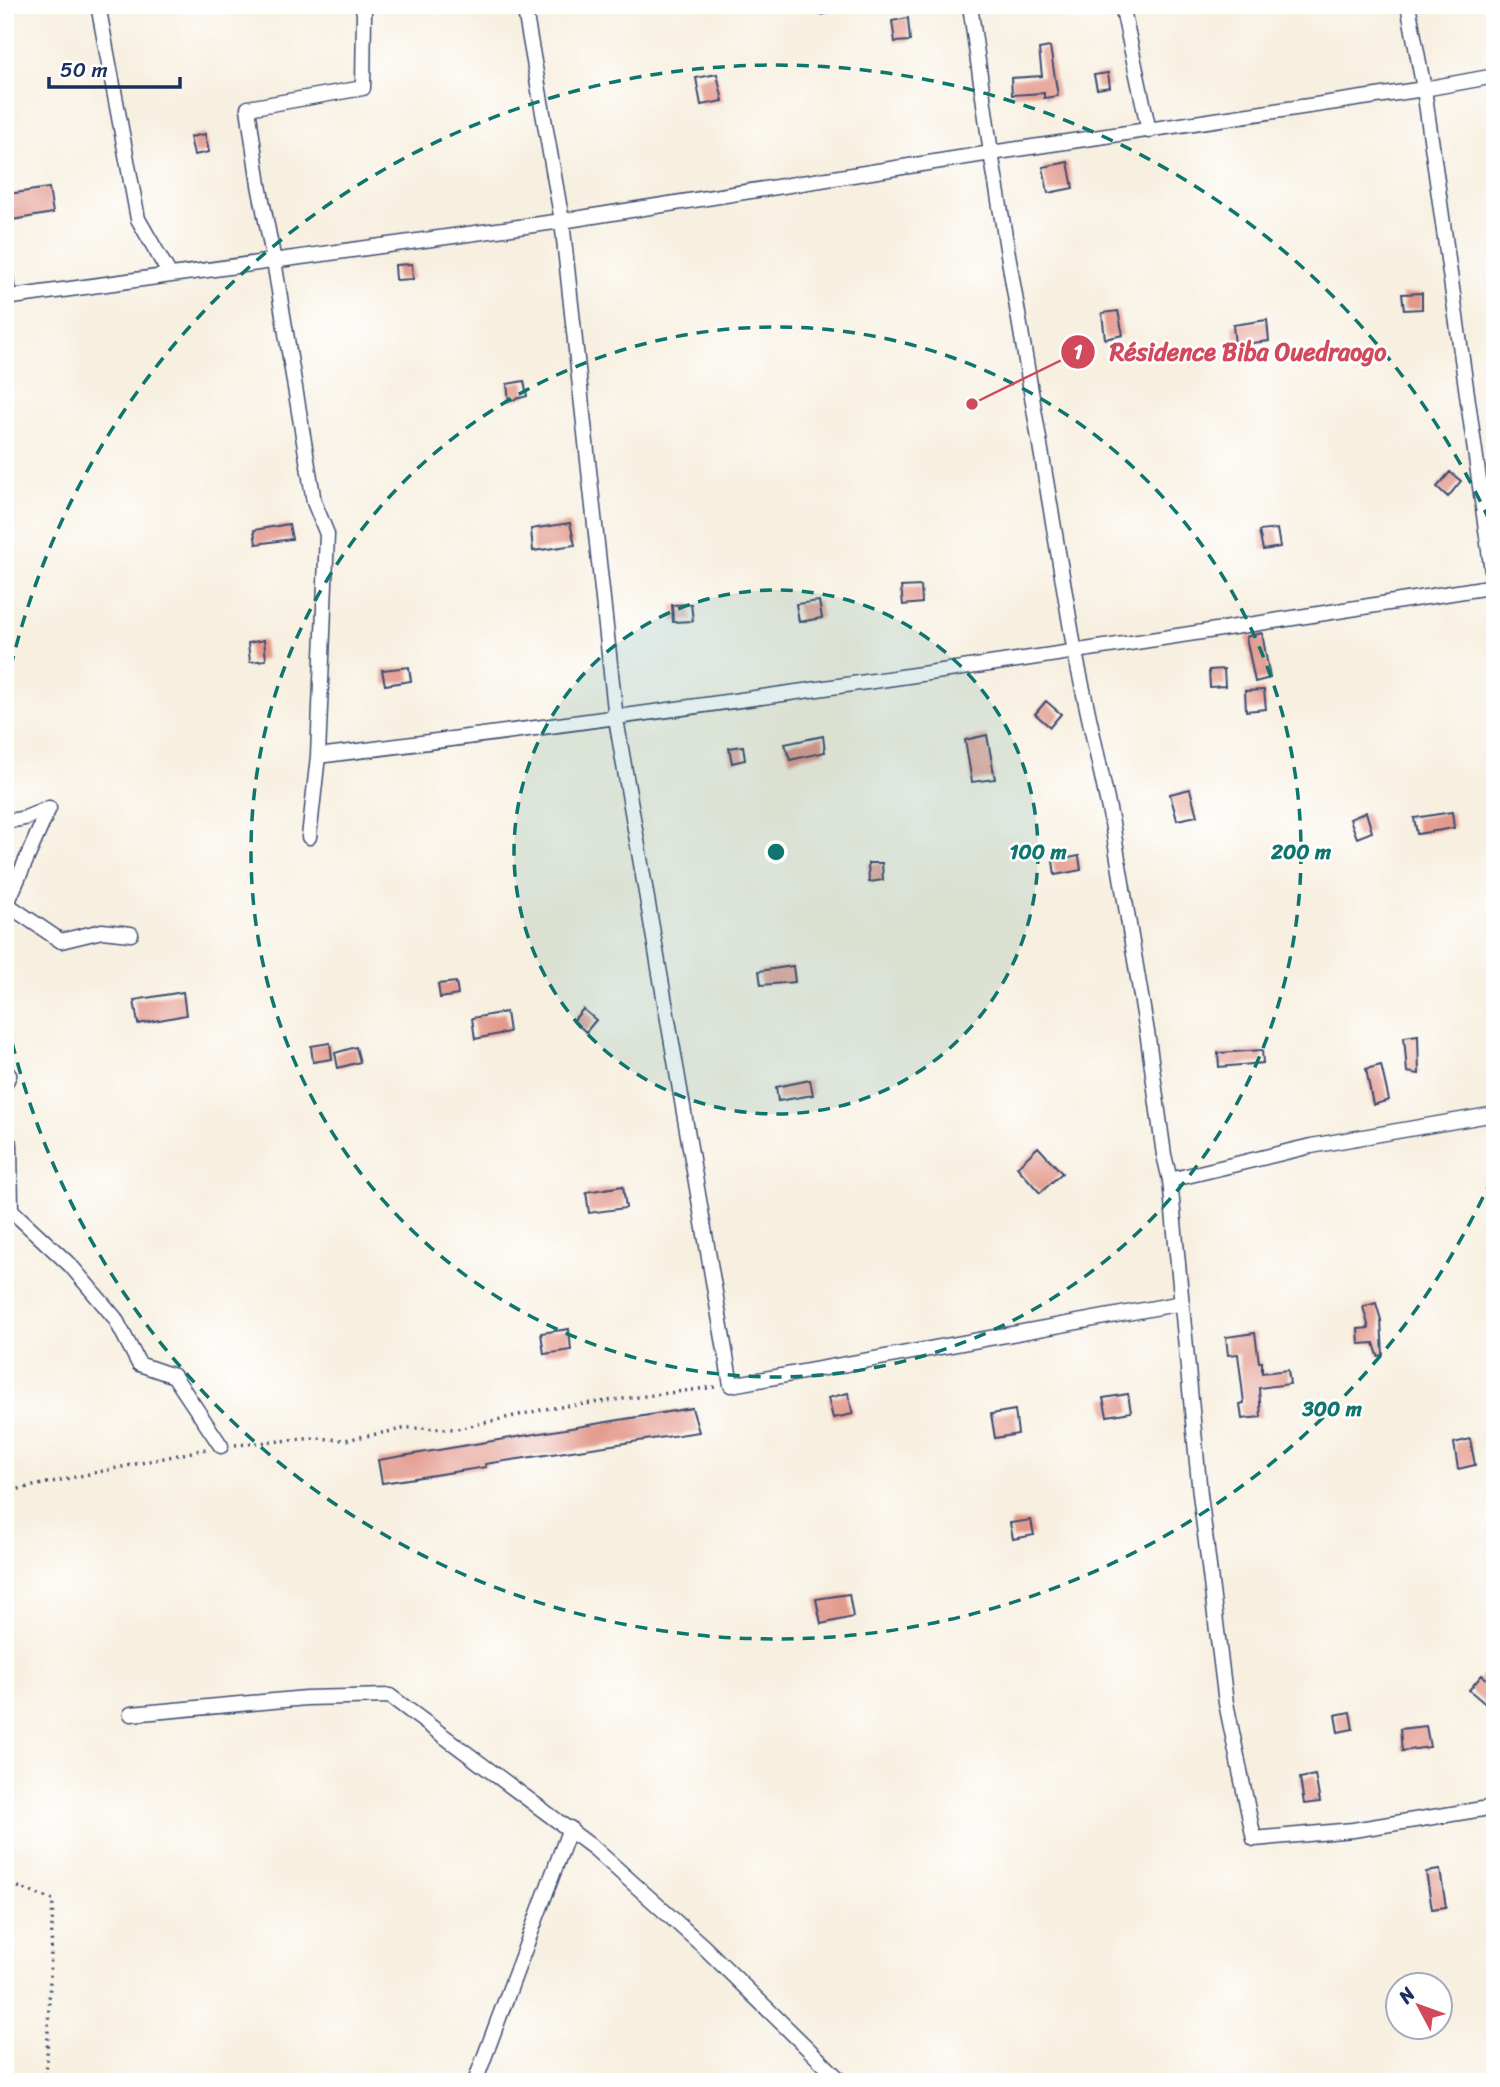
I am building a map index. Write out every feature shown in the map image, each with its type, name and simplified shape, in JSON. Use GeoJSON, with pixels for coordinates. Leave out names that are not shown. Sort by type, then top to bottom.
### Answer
{"type":"FeatureCollection","features":[{"type":"Feature","properties":{"kind":"street"},"geometry":{"type":"LineString","coordinates":[[99,5],[138,219],[170,275]]}},
{"type":"Feature","properties":{"kind":"street"},"geometry":{"type":"LineString","coordinates":[[309,837],[318,756],[327,534],[314,502],[274,261],[258,185],[248,108],[363,88],[362,5]]}},
{"type":"Feature","properties":{"kind":"street"},"geometry":{"type":"LineString","coordinates":[[524,5],[562,220],[616,719],[731,1385],[1182,1303]]}},
{"type":"Feature","properties":{"kind":"street"},"geometry":{"type":"LineString","coordinates":[[970,5],[991,153],[1075,653],[1112,823],[1170,1180],[1200,1493],[1226,1703],[1254,1839],[1353,1830],[1495,1807]]}},
{"type":"Feature","properties":{"kind":"street"},"geometry":{"type":"LineString","coordinates":[[1122,5],[1149,131]]}},
{"type":"Feature","properties":{"kind":"street"},"geometry":{"type":"LineString","coordinates":[[318,756],[616,719],[1075,653],[1494,586],[1424,89],[1408,5]]}},
{"type":"Feature","properties":{"kind":"street"},"geometry":{"type":"LineString","coordinates":[[5,273],[7,298],[562,220],[1495,76]]}},
{"type":"Feature","properties":{"kind":"street"},"geometry":{"type":"LineString","coordinates":[[5,822],[25,818],[49,808],[6,905],[61,941],[102,931],[131,934]]}},
{"type":"Feature","properties":{"kind":"street"},"geometry":{"type":"LineString","coordinates":[[5,1071],[9,1075],[5,1084]]}},
{"type":"Feature","properties":{"kind":"street"},"geometry":{"type":"LineString","coordinates":[[1170,1180],[1311,1146],[1495,1114]]}},
{"type":"Feature","properties":{"kind":"street"},"geometry":{"type":"LineString","coordinates":[[5,1141],[10,1145],[11,1210],[71,1266],[115,1318],[139,1364],[174,1376],[221,1446]]}},
{"type":"Feature","properties":{"kind":"street"},"geometry":{"type":"LineString","coordinates":[[131,1714],[306,1698],[390,1696],[570,1828],[704,1947],[842,2082]]}},
{"type":"Feature","properties":{"kind":"street"},"geometry":{"type":"LineString","coordinates":[[475,2082],[570,1828]]}},
{"type":"Feature","properties":{"kind":"path"},"geometry":{"type":"LineString","coordinates":[[5,1492],[221,1446],[315,1438],[345,1440],[408,1428],[457,1429],[545,1409],[731,1385]]}},
{"type":"Feature","properties":{"kind":"path"},"geometry":{"type":"LineString","coordinates":[[5,1882],[53,1900],[46,2082]]}},
{"type":"Feature","properties":{"kind":"building"},"geometry":{"type":"Polygon","coordinates":[[[908,18],[910,41],[895,42],[892,21],[908,18]]]}},
{"type":"Feature","properties":{"kind":"building"},"geometry":{"type":"Polygon","coordinates":[[[1050,47],[1058,96],[1044,98],[1044,93],[1012,95],[1011,78],[1042,76],[1039,49],[1050,47]]]}},
{"type":"Feature","properties":{"kind":"building"},"geometry":{"type":"Polygon","coordinates":[[[1108,73],[1110,87],[1097,89],[1094,75],[1108,73]]]}},
{"type":"Feature","properties":{"kind":"building"},"geometry":{"type":"Polygon","coordinates":[[[717,74],[723,101],[701,105],[696,78],[717,74]]]}},
{"type":"Feature","properties":{"kind":"building"},"geometry":{"type":"Polygon","coordinates":[[[205,134],[209,152],[194,155],[190,137],[205,134]]]}},
{"type":"Feature","properties":{"kind":"building"},"geometry":{"type":"Polygon","coordinates":[[[1068,162],[1073,188],[1048,193],[1043,167],[1068,162]]]}},
{"type":"Feature","properties":{"kind":"building"},"geometry":{"type":"Polygon","coordinates":[[[49,188],[53,213],[12,220],[8,194],[49,188]]]}},
{"type":"Feature","properties":{"kind":"building"},"geometry":{"type":"Polygon","coordinates":[[[412,264],[413,279],[396,280],[395,265],[412,264]]]}},
{"type":"Feature","properties":{"kind":"building"},"geometry":{"type":"Polygon","coordinates":[[[1422,293],[1422,309],[1404,310],[1402,294],[1422,293]]]}},
{"type":"Feature","properties":{"kind":"building"},"geometry":{"type":"Polygon","coordinates":[[[1118,311],[1123,335],[1105,339],[1102,313],[1118,311]]]}},
{"type":"Feature","properties":{"kind":"building"},"geometry":{"type":"Polygon","coordinates":[[[1267,320],[1269,341],[1235,345],[1233,325],[1267,320]]]}},
{"type":"Feature","properties":{"kind":"building"},"geometry":{"type":"Polygon","coordinates":[[[524,381],[527,396],[509,401],[507,384],[524,381]]]}},
{"type":"Feature","properties":{"kind":"building"},"geometry":{"type":"Polygon","coordinates":[[[1450,472],[1461,481],[1448,497],[1437,487],[1450,472]]]}},
{"type":"Feature","properties":{"kind":"building"},"geometry":{"type":"Polygon","coordinates":[[[570,523],[575,545],[533,551],[531,529],[570,523]]]}},
{"type":"Feature","properties":{"kind":"building"},"geometry":{"type":"Polygon","coordinates":[[[289,524],[292,539],[256,544],[254,530],[289,524]]]}},
{"type":"Feature","properties":{"kind":"building"},"geometry":{"type":"Polygon","coordinates":[[[1277,529],[1280,547],[1263,550],[1259,531],[1277,529]]]}},
{"type":"Feature","properties":{"kind":"building"},"geometry":{"type":"Polygon","coordinates":[[[921,586],[922,603],[903,605],[901,587],[921,586]]]}},
{"type":"Feature","properties":{"kind":"building"},"geometry":{"type":"Polygon","coordinates":[[[819,601],[822,618],[799,622],[796,604],[819,601]]]}},
{"type":"Feature","properties":{"kind":"building"},"geometry":{"type":"Polygon","coordinates":[[[691,604],[693,621],[673,622],[672,605],[691,604]]]}},
{"type":"Feature","properties":{"kind":"building"},"geometry":{"type":"Polygon","coordinates":[[[1262,633],[1270,678],[1255,682],[1246,637],[1262,633]]]}},
{"type":"Feature","properties":{"kind":"building"},"geometry":{"type":"Polygon","coordinates":[[[264,640],[266,660],[250,662],[248,643],[264,640]]]}},
{"type":"Feature","properties":{"kind":"building"},"geometry":{"type":"Polygon","coordinates":[[[409,667],[411,681],[385,685],[382,670],[409,667]]]}},
{"type":"Feature","properties":{"kind":"building"},"geometry":{"type":"Polygon","coordinates":[[[1224,669],[1225,686],[1210,687],[1209,670],[1224,669]]]}},
{"type":"Feature","properties":{"kind":"building"},"geometry":{"type":"Polygon","coordinates":[[[1264,690],[1266,709],[1246,711],[1245,691],[1264,690]]]}},
{"type":"Feature","properties":{"kind":"building"},"geometry":{"type":"Polygon","coordinates":[[[1046,701],[1061,714],[1050,727],[1035,714],[1046,701]]]}},
{"type":"Feature","properties":{"kind":"building"},"geometry":{"type":"Polygon","coordinates":[[[987,735],[995,779],[972,782],[965,740],[987,735]]]}},
{"type":"Feature","properties":{"kind":"building"},"geometry":{"type":"Polygon","coordinates":[[[823,736],[825,752],[790,760],[785,744],[823,736]]]}},
{"type":"Feature","properties":{"kind":"building"},"geometry":{"type":"Polygon","coordinates":[[[743,746],[745,760],[732,763],[729,748],[743,746]]]}},
{"type":"Feature","properties":{"kind":"building"},"geometry":{"type":"Polygon","coordinates":[[[1190,789],[1197,816],[1177,820],[1170,794],[1190,789]]]}},
{"type":"Feature","properties":{"kind":"building"},"geometry":{"type":"Polygon","coordinates":[[[1366,812],[1372,832],[1357,838],[1350,819],[1366,812]]]}},
{"type":"Feature","properties":{"kind":"building"},"geometry":{"type":"Polygon","coordinates":[[[1452,812],[1454,828],[1417,834],[1414,818],[1452,812]]]}},
{"type":"Feature","properties":{"kind":"building"},"geometry":{"type":"Polygon","coordinates":[[[1079,856],[1081,870],[1055,875],[1053,861],[1079,856]]]}},
{"type":"Feature","properties":{"kind":"building"},"geometry":{"type":"Polygon","coordinates":[[[868,863],[882,863],[883,880],[869,882],[868,863]]]}},
{"type":"Feature","properties":{"kind":"building"},"geometry":{"type":"Polygon","coordinates":[[[793,966],[795,982],[761,985],[759,971],[793,966]]]}},
{"type":"Feature","properties":{"kind":"building"},"geometry":{"type":"Polygon","coordinates":[[[456,982],[458,995],[440,998],[438,984],[456,982]]]}},
{"type":"Feature","properties":{"kind":"building"},"geometry":{"type":"Polygon","coordinates":[[[183,992],[186,1015],[138,1024],[134,1000],[183,992]]]}},
{"type":"Feature","properties":{"kind":"building"},"geometry":{"type":"Polygon","coordinates":[[[583,1009],[596,1020],[586,1032],[573,1021],[583,1009]]]}},
{"type":"Feature","properties":{"kind":"building"},"geometry":{"type":"Polygon","coordinates":[[[506,1012],[509,1032],[475,1039],[472,1018],[506,1012]]]}},
{"type":"Feature","properties":{"kind":"building"},"geometry":{"type":"Polygon","coordinates":[[[1418,1035],[1419,1074],[1407,1072],[1404,1037],[1418,1035]]]}},
{"type":"Feature","properties":{"kind":"building"},"geometry":{"type":"Polygon","coordinates":[[[330,1043],[332,1059],[313,1062],[311,1046],[330,1043]]]}},
{"type":"Feature","properties":{"kind":"building"},"geometry":{"type":"Polygon","coordinates":[[[356,1047],[360,1062],[338,1068],[335,1053],[356,1047]]]}},
{"type":"Feature","properties":{"kind":"building"},"geometry":{"type":"Polygon","coordinates":[[[1262,1050],[1263,1063],[1219,1067],[1218,1053],[1262,1050]]]}},
{"type":"Feature","properties":{"kind":"building"},"geometry":{"type":"Polygon","coordinates":[[[1381,1065],[1389,1100],[1373,1105],[1366,1069],[1381,1065]]]}},
{"type":"Feature","properties":{"kind":"building"},"geometry":{"type":"Polygon","coordinates":[[[810,1080],[813,1095],[778,1101],[776,1087],[810,1080]]]}},
{"type":"Feature","properties":{"kind":"building"},"geometry":{"type":"Polygon","coordinates":[[[1038,1147],[1062,1173],[1040,1193],[1017,1167],[1038,1147]]]}},
{"type":"Feature","properties":{"kind":"building"},"geometry":{"type":"Polygon","coordinates":[[[623,1186],[626,1208],[589,1213],[586,1192],[623,1186]]]}},
{"type":"Feature","properties":{"kind":"building"},"geometry":{"type":"Polygon","coordinates":[[[1376,1303],[1381,1320],[1383,1355],[1378,1356],[1374,1343],[1359,1344],[1358,1329],[1369,1328],[1363,1307],[1376,1303]]]}},
{"type":"Feature","properties":{"kind":"building"},"geometry":{"type":"Polygon","coordinates":[[[569,1329],[571,1350],[544,1354],[541,1333],[569,1329]]]}},
{"type":"Feature","properties":{"kind":"building"},"geometry":{"type":"Polygon","coordinates":[[[1255,1333],[1262,1373],[1288,1370],[1290,1384],[1259,1388],[1261,1417],[1242,1419],[1240,1404],[1244,1403],[1238,1354],[1228,1355],[1226,1337],[1255,1333]]]}},
{"type":"Feature","properties":{"kind":"building"},"geometry":{"type":"Polygon","coordinates":[[[848,1393],[853,1414],[833,1418],[828,1398],[848,1393]]]}},
{"type":"Feature","properties":{"kind":"building"},"geometry":{"type":"Polygon","coordinates":[[[1128,1394],[1131,1412],[1107,1416],[1103,1398],[1128,1394]]]}},
{"type":"Feature","properties":{"kind":"building"},"geometry":{"type":"Polygon","coordinates":[[[692,1408],[699,1432],[485,1464],[486,1467],[382,1483],[378,1460],[692,1408]]]}},
{"type":"Feature","properties":{"kind":"building"},"geometry":{"type":"Polygon","coordinates":[[[1015,1410],[1018,1434],[995,1438],[991,1414],[1015,1410]]]}},
{"type":"Feature","properties":{"kind":"building"},"geometry":{"type":"Polygon","coordinates":[[[1470,1439],[1475,1465],[1458,1469],[1454,1443],[1470,1439]]]}},
{"type":"Feature","properties":{"kind":"building"},"geometry":{"type":"Polygon","coordinates":[[[1031,1520],[1034,1535],[1013,1539],[1010,1523],[1031,1520]]]}},
{"type":"Feature","properties":{"kind":"building"},"geometry":{"type":"Polygon","coordinates":[[[849,1594],[853,1617],[821,1624],[816,1599],[849,1594]]]}},
{"type":"Feature","properties":{"kind":"building"},"geometry":{"type":"Polygon","coordinates":[[[1482,1675],[1495,1686],[1495,1712],[1469,1690],[1482,1675]]]}},
{"type":"Feature","properties":{"kind":"building"},"geometry":{"type":"Polygon","coordinates":[[[1350,1712],[1353,1729],[1338,1732],[1335,1715],[1350,1712]]]}},
{"type":"Feature","properties":{"kind":"building"},"geometry":{"type":"Polygon","coordinates":[[[1426,1726],[1430,1747],[1402,1751],[1400,1729],[1426,1726]]]}},
{"type":"Feature","properties":{"kind":"building"},"geometry":{"type":"Polygon","coordinates":[[[1315,1775],[1320,1802],[1304,1804],[1300,1778],[1315,1775]]]}},
{"type":"Feature","properties":{"kind":"building"},"geometry":{"type":"Polygon","coordinates":[[[1440,1870],[1446,1907],[1432,1909],[1426,1872],[1440,1870]]]}},
{"type":"Feature","properties":{"kind":"place","name":"Résidence Biba Ouedraogo"},"geometry":{"type":"Point","coordinates":[972,404]}}]}
